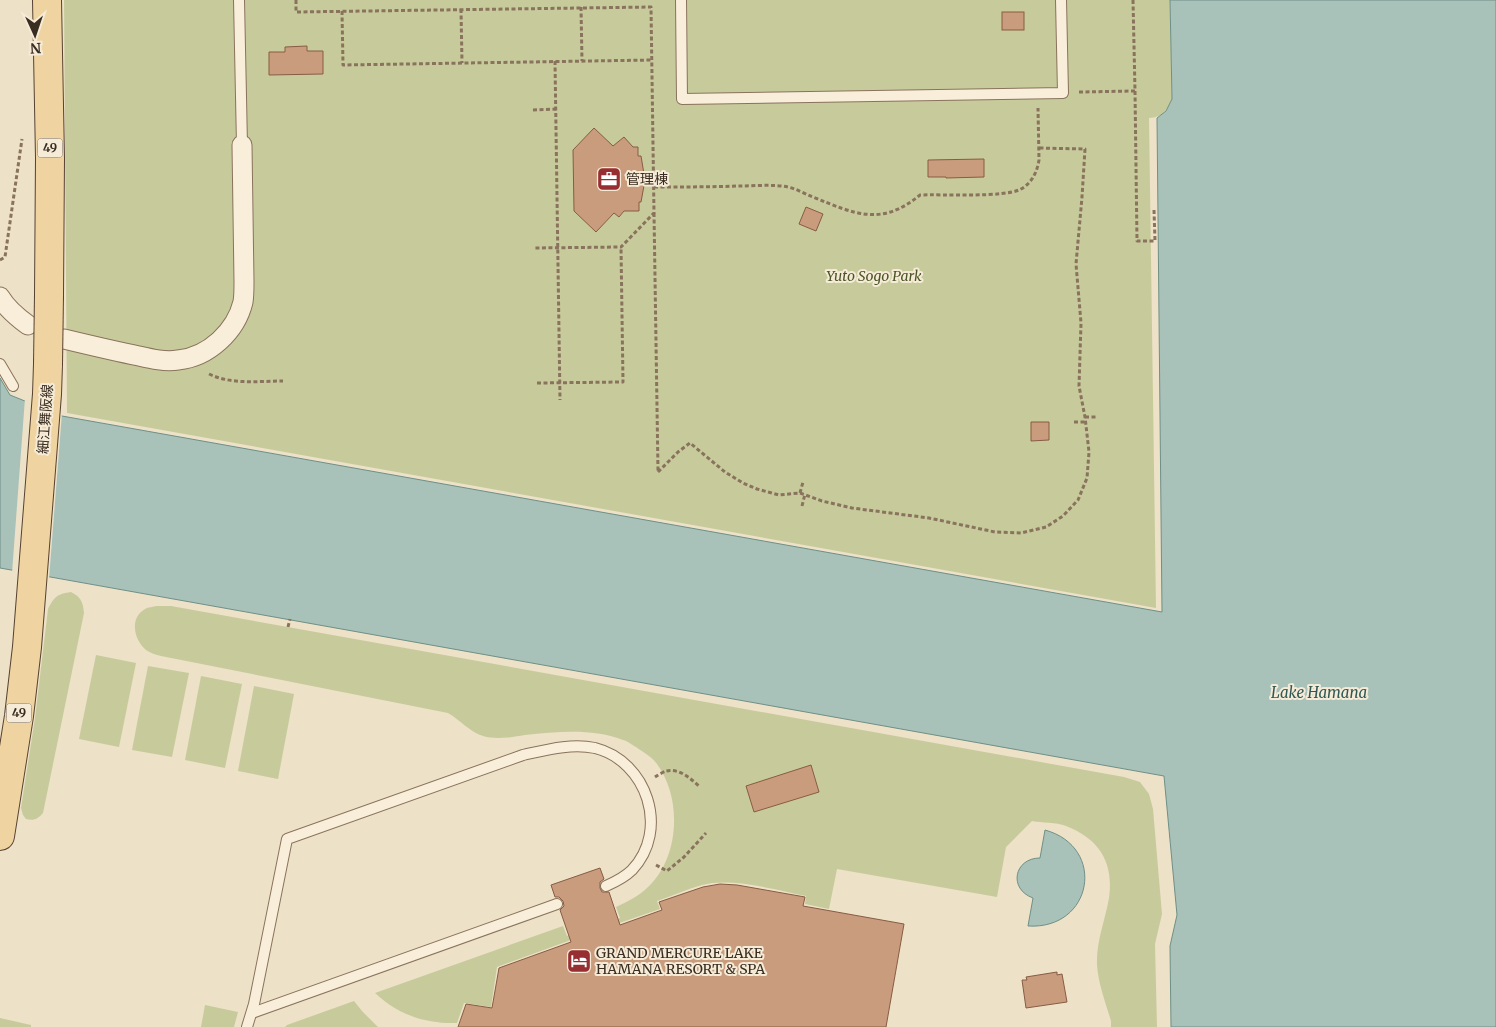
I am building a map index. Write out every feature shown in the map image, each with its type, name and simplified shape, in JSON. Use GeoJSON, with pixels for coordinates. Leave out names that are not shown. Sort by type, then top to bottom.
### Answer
{"type":"FeatureCollection","features":[{"type":"Feature","properties":{"kind":"main road","name":"細江舞阪線"},"geometry":{"type":"LineString","coordinates":[[0,836],[19,716],[32,590],[47,394],[50,158],[47,0]]}},
{"type":"Feature","properties":{"kind":"street"},"geometry":{"type":"LineString","coordinates":[[64,339],[126,354],[162,360],[179,360],[194,356],[208,350],[219,342],[237,319],[243,301],[242,145]]}},
{"type":"Feature","properties":{"kind":"street"},"geometry":{"type":"LineString","coordinates":[[0,297],[15,315],[28,325]]}},
{"type":"Feature","properties":{"kind":"lane"},"geometry":{"type":"LineString","coordinates":[[239,0],[242,145]]}},
{"type":"Feature","properties":{"kind":"lane"},"geometry":{"type":"LineString","coordinates":[[681,0],[682,99],[1063,93],[1062,0]]}},
{"type":"Feature","properties":{"kind":"lane"},"geometry":{"type":"LineString","coordinates":[[0,364],[13,386]]}},
{"type":"Feature","properties":{"kind":"lane"},"geometry":{"type":"LineString","coordinates":[[247,1027],[252,1013],[287,839],[523,755],[561,747],[595,748],[611,754],[636,775],[645,791],[650,807],[649,841],[642,857],[632,871],[618,881],[606,886]]}},
{"type":"Feature","properties":{"kind":"lane"},"geometry":{"type":"LineString","coordinates":[[252,1013],[557,904]]}},
{"type":"Feature","properties":{"kind":"path"},"geometry":{"type":"LineString","coordinates":[[296,0],[296,12],[651,6],[658,472],[690,443],[726,472],[750,486],[779,495],[802,494],[852,508],[929,518],[995,532],[1021,534],[1046,527],[1063,516],[1078,500],[1087,478],[1089,452],[1086,417],[1079,386],[1080,323],[1076,264],[1085,149],[1039,148]]}},
{"type":"Feature","properties":{"kind":"path"},"geometry":{"type":"LineString","coordinates":[[1133,0],[1137,241],[1155,241],[1154,210]]}},
{"type":"Feature","properties":{"kind":"path"},"geometry":{"type":"LineString","coordinates":[[581,8],[582,61]]}},
{"type":"Feature","properties":{"kind":"path"},"geometry":{"type":"LineString","coordinates":[[462,9],[462,63]]}},
{"type":"Feature","properties":{"kind":"path"},"geometry":{"type":"LineString","coordinates":[[342,11],[343,65],[652,60]]}},
{"type":"Feature","properties":{"kind":"path"},"geometry":{"type":"LineString","coordinates":[[555,61],[560,400]]}},
{"type":"Feature","properties":{"kind":"path"},"geometry":{"type":"LineString","coordinates":[[1063,93],[1134,91]]}},
{"type":"Feature","properties":{"kind":"path"},"geometry":{"type":"LineString","coordinates":[[654,188],[762,186],[789,188],[856,214],[870,215],[884,214],[897,210],[909,204],[920,195],[1004,194],[1013,192],[1028,184],[1038,168],[1038,93]]}},
{"type":"Feature","properties":{"kind":"path"},"geometry":{"type":"LineString","coordinates":[[533,110],[556,109]]}},
{"type":"Feature","properties":{"kind":"path"},"geometry":{"type":"LineString","coordinates":[[0,260],[5,257],[22,137]]}},
{"type":"Feature","properties":{"kind":"path"},"geometry":{"type":"LineString","coordinates":[[535,248],[621,247],[654,213]]}},
{"type":"Feature","properties":{"kind":"path"},"geometry":{"type":"LineString","coordinates":[[537,383],[623,382],[621,247]]}},
{"type":"Feature","properties":{"kind":"path"},"geometry":{"type":"LineString","coordinates":[[194,356],[209,373],[220,379],[234,382],[283,381]]}},
{"type":"Feature","properties":{"kind":"path"},"geometry":{"type":"LineString","coordinates":[[1086,417],[1098,417]]}},
{"type":"Feature","properties":{"kind":"path"},"geometry":{"type":"LineString","coordinates":[[1074,422],[1086,422]]}},
{"type":"Feature","properties":{"kind":"path"},"geometry":{"type":"LineString","coordinates":[[802,506],[803,482]]}},
{"type":"Feature","properties":{"kind":"path"},"geometry":{"type":"LineString","coordinates":[[288,628],[290,619]]}},
{"type":"Feature","properties":{"kind":"path"},"geometry":{"type":"LineString","coordinates":[[654,777],[666,771],[676,771],[691,778],[700,787]]}},
{"type":"Feature","properties":{"kind":"path"},"geometry":{"type":"LineString","coordinates":[[654,864],[667,871],[684,857],[706,833]]}},
{"type":"Feature","properties":{"kind":"green space","name":"Yuto Sogo Park"},"geometry":{"type":"Polygon","coordinates":[[[64,0],[1170,0],[1172,100],[1163,113],[1149,118],[1156,608],[67,413],[64,0]]]}},
{"type":"Feature","properties":{"kind":"green space"},"geometry":{"type":"Polygon","coordinates":[[[71,592],[81,600],[84,613],[43,813],[36,819],[29,820],[23,815],[21,808],[35,718],[48,609],[57,597],[71,592]]]}},
{"type":"Feature","properties":{"kind":"green space"},"geometry":{"type":"Polygon","coordinates":[[[171,606],[1124,777],[1140,782],[1149,794],[1153,809],[1162,914],[1155,944],[1157,1027],[1111,1027],[1097,965],[1099,940],[1109,898],[1109,873],[1102,853],[1078,831],[1058,824],[1032,821],[1006,847],[997,897],[837,869],[829,909],[805,904],[806,896],[740,883],[714,883],[702,885],[657,901],[660,909],[608,927],[606,922],[620,918],[616,907],[641,893],[659,874],[672,844],[674,810],[671,793],[665,778],[653,759],[636,747],[611,736],[587,732],[562,732],[493,738],[474,732],[448,713],[157,655],[142,646],[136,635],[135,623],[140,613],[146,608],[171,606]]]}},
{"type":"Feature","properties":{"kind":"green space"},"geometry":{"type":"Polygon","coordinates":[[[96,655],[136,663],[119,747],[79,739],[96,655]]]}},
{"type":"Feature","properties":{"kind":"green space"},"geometry":{"type":"Polygon","coordinates":[[[148,666],[189,673],[172,757],[132,750],[148,666]]]}},
{"type":"Feature","properties":{"kind":"green space"},"geometry":{"type":"Polygon","coordinates":[[[201,676],[242,684],[225,768],[185,760],[201,676]]]}},
{"type":"Feature","properties":{"kind":"green space"},"geometry":{"type":"Polygon","coordinates":[[[254,686],[294,694],[278,779],[238,771],[254,686]]]}},
{"type":"Feature","properties":{"kind":"green space"},"geometry":{"type":"Polygon","coordinates":[[[563,926],[567,936],[580,932],[582,936],[497,967],[491,1007],[464,1003],[457,1023],[434,1022],[413,1017],[393,1007],[375,993],[563,926]]]}},
{"type":"Feature","properties":{"kind":"green space"},"geometry":{"type":"Polygon","coordinates":[[[354,1001],[378,1027],[285,1027],[287,1025],[354,1001]]]}},
{"type":"Feature","properties":{"kind":"green space"},"geometry":{"type":"Polygon","coordinates":[[[205,1005],[238,1012],[234,1027],[201,1027],[205,1005]]]}},
{"type":"Feature","properties":{"kind":"green space"},"geometry":{"type":"Polygon","coordinates":[[[0,1018],[31,1025],[31,1027],[0,1027],[0,1018]]]}},
{"type":"Feature","properties":{"kind":"water","name":"Lake Hamana"},"geometry":{"type":"Polygon","coordinates":[[[1170,0],[1496,0],[1496,1027],[1171,1027],[1170,946],[1177,915],[1164,776],[0,568],[0,378],[10,395],[62,416],[1162,612],[1157,118],[1166,111],[1172,99],[1170,0]]]}},
{"type":"Feature","properties":{"kind":"water"},"geometry":{"type":"Polygon","coordinates":[[[1045,830],[1065,839],[1078,853],[1084,869],[1084,886],[1078,902],[1067,915],[1050,924],[1028,926],[1033,898],[1025,894],[1020,888],[1017,875],[1024,863],[1031,859],[1040,858],[1045,830]]]}},
{"type":"Feature","properties":{"kind":"pier"},"geometry":{"type":"Polygon","coordinates":[[[25,398],[62,413],[49,579],[12,573],[25,398]]]}},
{"type":"Feature","properties":{"kind":"building"},"geometry":{"type":"Polygon","coordinates":[[[1002,12],[1024,12],[1024,30],[1002,30],[1002,12]]]}},
{"type":"Feature","properties":{"kind":"building"},"geometry":{"type":"Polygon","coordinates":[[[307,46],[307,51],[323,51],[323,74],[269,75],[269,52],[285,52],[285,47],[307,46]]]}},
{"type":"Feature","properties":{"kind":"building","name":"管理棟"},"geometry":{"type":"Polygon","coordinates":[[[594,128],[613,146],[624,137],[633,147],[638,147],[638,156],[641,156],[645,180],[641,202],[639,202],[639,211],[624,211],[619,217],[614,213],[596,232],[574,211],[573,150],[594,128]]]}},
{"type":"Feature","properties":{"kind":"building"},"geometry":{"type":"Polygon","coordinates":[[[984,159],[984,177],[928,177],[928,160],[984,159]]]}},
{"type":"Feature","properties":{"kind":"building"},"geometry":{"type":"Polygon","coordinates":[[[806,207],[823,214],[816,231],[799,224],[806,207]]]}},
{"type":"Feature","properties":{"kind":"building"},"geometry":{"type":"Polygon","coordinates":[[[1031,422],[1049,422],[1049,440],[1031,441],[1031,422]]]}},
{"type":"Feature","properties":{"kind":"building"},"geometry":{"type":"Polygon","coordinates":[[[811,765],[819,792],[754,812],[746,786],[811,765]]]}},
{"type":"Feature","properties":{"kind":"building"},"geometry":{"type":"Polygon","coordinates":[[[600,868],[604,879],[600,882],[600,888],[602,892],[609,892],[620,925],[662,910],[659,902],[703,887],[720,884],[737,885],[805,897],[803,906],[904,924],[886,1027],[458,1027],[466,1004],[492,1008],[499,968],[571,942],[560,910],[564,906],[563,901],[559,897],[555,897],[551,885],[600,868]]]}},
{"type":"Feature","properties":{"kind":"building"},"geometry":{"type":"Polygon","coordinates":[[[1057,972],[1057,975],[1062,974],[1067,1002],[1026,1008],[1022,980],[1027,980],[1026,977],[1057,972]]]}},
{"type":"Feature","properties":{"kind":"place","name":"管理棟"},"geometry":{"type":"Point","coordinates":[609,179]}},
{"type":"Feature","properties":{"kind":"place","name":"GRAND MERCURE LAKE HAMANA RESORT & SPA"},"geometry":{"type":"Point","coordinates":[579,961]}}]}
